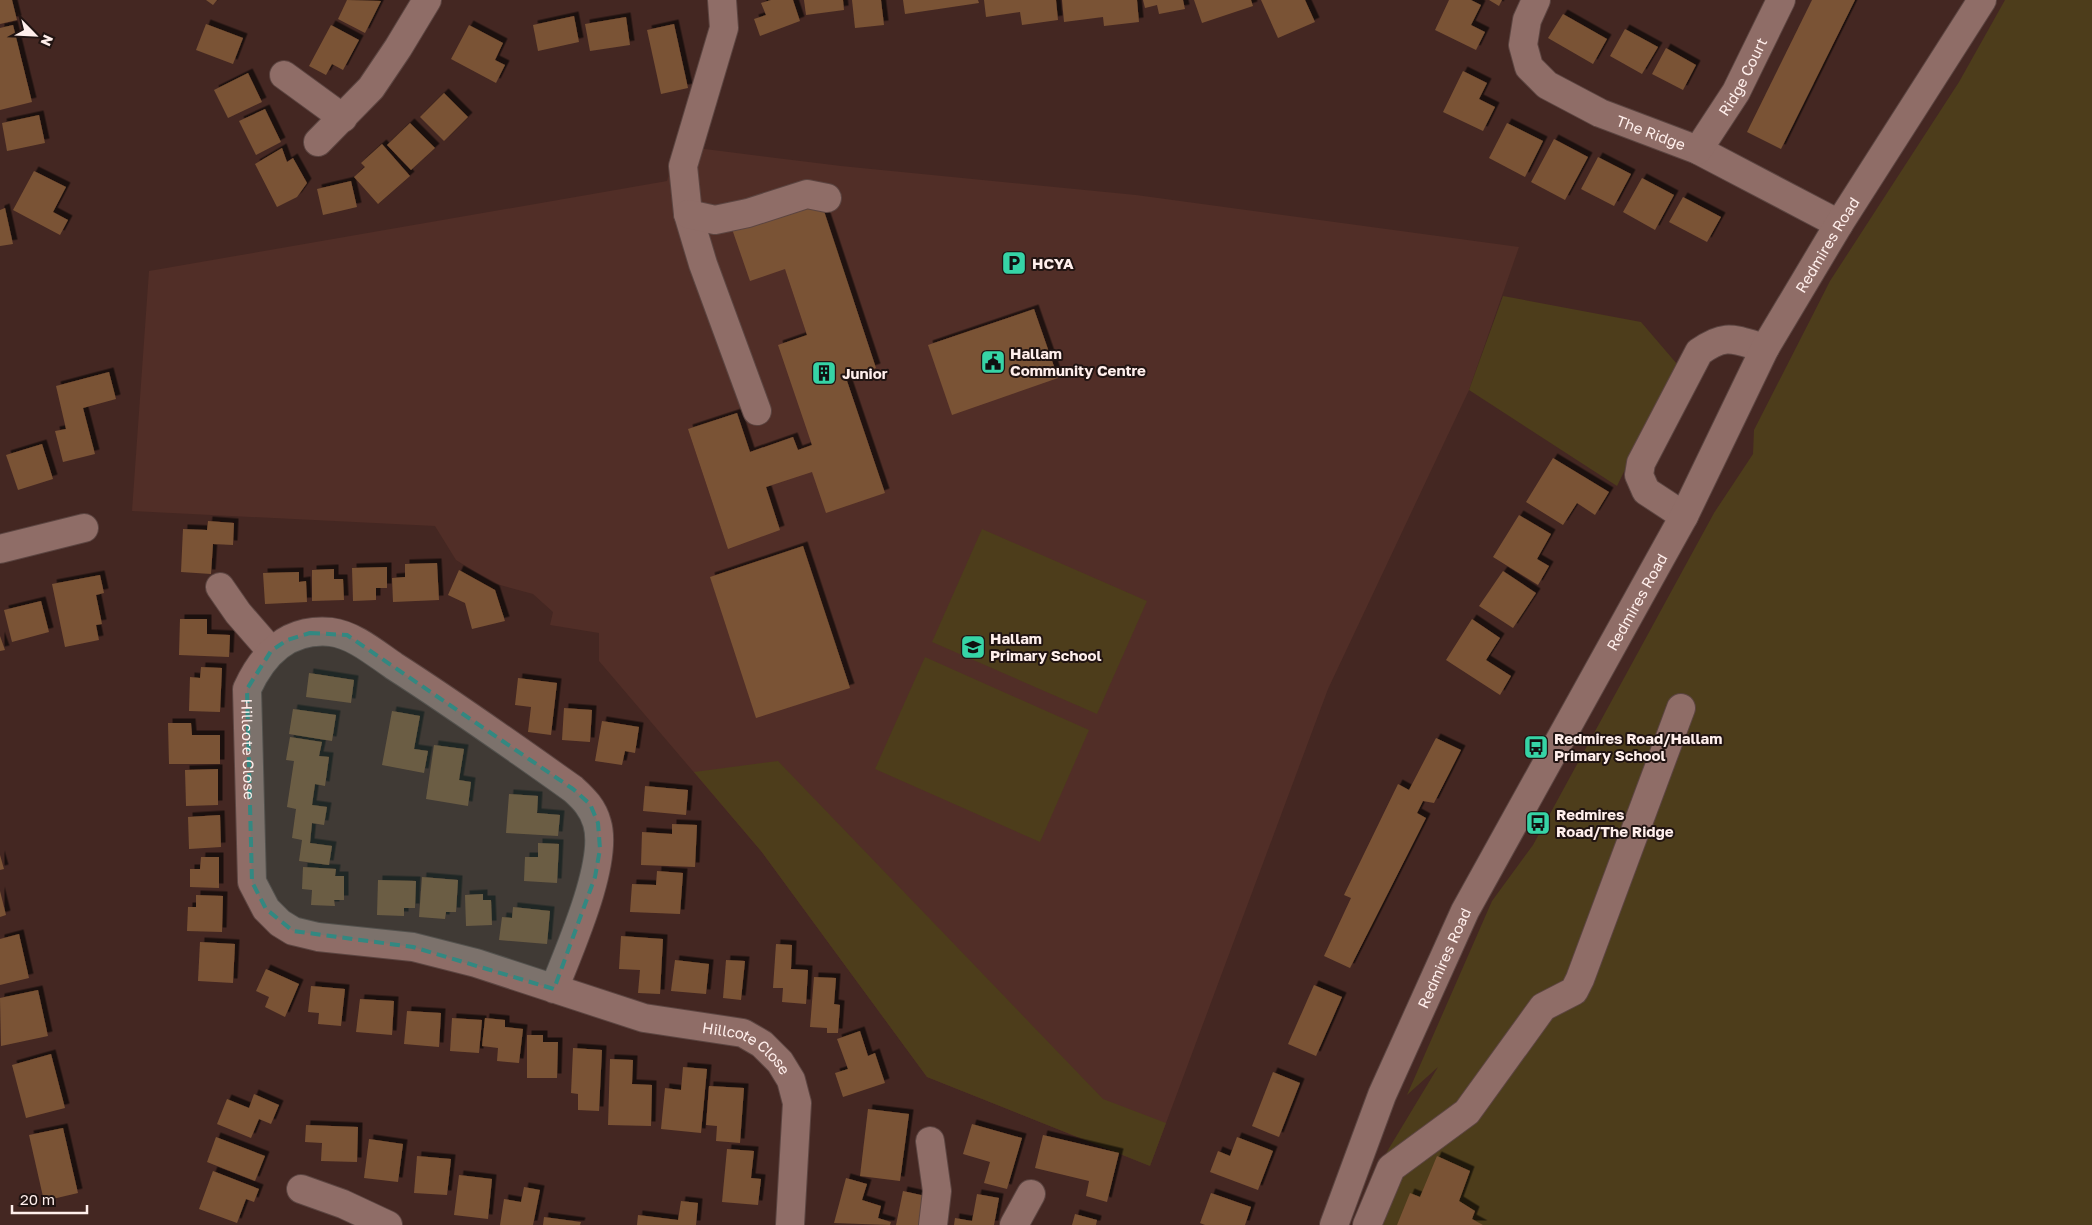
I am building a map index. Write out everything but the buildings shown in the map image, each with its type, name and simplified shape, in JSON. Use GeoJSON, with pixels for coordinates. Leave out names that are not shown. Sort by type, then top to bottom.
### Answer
{"type":"FeatureCollection","features":[{"type":"Feature","properties":{"kind":"street"},"geometry":{"type":"LineString","coordinates":[[318,142],[371,88],[427,0]]}},
{"type":"Feature","properties":{"kind":"street"},"geometry":{"type":"LineString","coordinates":[[722,0],[724,28],[684,166],[688,214],[756,411]]}},
{"type":"Feature","properties":{"kind":"street","name":"The Ridge"},"geometry":{"type":"LineString","coordinates":[[1536,0],[1527,20],[1524,46],[1529,67],[1547,85],[1600,112],[1698,150],[1839,224]]}},
{"type":"Feature","properties":{"kind":"street","name":"Ridge Court"},"geometry":{"type":"LineString","coordinates":[[1698,150],[1736,92],[1781,0]]}},
{"type":"Feature","properties":{"kind":"street","name":"Redmires Road"},"geometry":{"type":"LineString","coordinates":[[1334,1225],[1382,1095],[1465,911],[1684,516],[1765,348],[1839,224],[1982,0]]}},
{"type":"Feature","properties":{"kind":"street"},"geometry":{"type":"LineString","coordinates":[[284,75],[343,118]]}},
{"type":"Feature","properties":{"kind":"street"},"geometry":{"type":"LineString","coordinates":[[688,214],[715,220],[748,213],[806,194],[827,198]]}},
{"type":"Feature","properties":{"kind":"street"},"geometry":{"type":"LineString","coordinates":[[1684,516],[1646,491],[1639,474],[1641,463],[1699,352],[1713,342],[1726,338],[1765,348]]}},
{"type":"Feature","properties":{"kind":"street"},"geometry":{"type":"LineString","coordinates":[[0,549],[84,528]]}},
{"type":"Feature","properties":{"kind":"street"},"geometry":{"type":"LineString","coordinates":[[220,587],[238,613],[271,651]]}},
{"type":"Feature","properties":{"kind":"street","name":"Hillcote Close"},"geometry":{"type":"LineString","coordinates":[[554,989],[594,877],[600,849],[598,824],[590,804],[573,789],[413,678],[347,635],[330,632],[310,633],[287,640],[271,651],[256,669],[247,690],[252,882],[266,909],[280,923],[293,931],[318,937],[413,947],[476,964],[644,1018],[742,1033],[762,1044],[780,1062],[791,1080],[797,1103],[790,1225]]}},
{"type":"Feature","properties":{"kind":"street"},"geometry":{"type":"LineString","coordinates":[[1367,1225],[1391,1168],[1467,1112],[1543,1007],[1574,991],[1681,708]]}},
{"type":"Feature","properties":{"kind":"street"},"geometry":{"type":"LineString","coordinates":[[930,1141],[937,1191],[933,1225]]}},
{"type":"Feature","properties":{"kind":"street"},"geometry":{"type":"LineString","coordinates":[[301,1188],[343,1204],[388,1225]]}},
{"type":"Feature","properties":{"kind":"street"},"geometry":{"type":"LineString","coordinates":[[1014,1225],[1030,1194]]}},
{"type":"Feature","properties":{"kind":"highlighted area"},"geometry":{"type":"Polygon","coordinates":[[[310,633],[347,635],[573,789],[590,804],[598,823],[600,849],[595,877],[554,989],[413,947],[293,931],[266,909],[252,882],[247,689],[271,651],[287,640],[310,633]]]}},
{"type":"Feature","properties":{"kind":"shaded area"},"geometry":{"type":"Polygon","coordinates":[[[2005,0],[2092,0],[2092,1225],[1357,1225],[1385,1155],[1438,1067],[1407,1095],[1492,901],[1533,845],[1714,513],[1753,454],[1754,430],[1830,281],[1959,82],[2005,0]]]}},
{"type":"Feature","properties":{"kind":"shaded area","name":"Hallam Primary School"},"geometry":{"type":"Polygon","coordinates":[[[678,137],[697,148],[841,166],[1136,195],[1519,247],[1469,390],[1328,689],[1150,1166],[927,1077],[761,851],[599,661],[599,633],[550,625],[553,612],[533,594],[493,583],[456,560],[435,526],[132,511],[149,271],[667,181],[678,137]]]}},
{"type":"Feature","properties":{"kind":"shaded area"},"geometry":{"type":"Polygon","coordinates":[[[1503,296],[1641,322],[1677,364],[1617,486],[1469,390],[1503,296]]]}},
{"type":"Feature","properties":{"kind":"shaded area"},"geometry":{"type":"Polygon","coordinates":[[[982,529],[1147,601],[1097,714],[932,642],[982,529]]]}},
{"type":"Feature","properties":{"kind":"shaded area"},"geometry":{"type":"Polygon","coordinates":[[[925,657],[1089,730],[1040,842],[875,769],[925,657]]]}},
{"type":"Feature","properties":{"kind":"shaded area"},"geometry":{"type":"Polygon","coordinates":[[[778,761],[1103,1099],[1166,1123],[1150,1166],[927,1077],[761,851],[694,772],[778,761]]]}},
{"type":"Feature","properties":{"kind":"place","name":"HCYA"},"geometry":{"type":"Point","coordinates":[1014,263]}},
{"type":"Feature","properties":{"kind":"place","name":"Hallam Community Centre"},"geometry":{"type":"Point","coordinates":[993,362]}},
{"type":"Feature","properties":{"kind":"place","name":"Junior"},"geometry":{"type":"Point","coordinates":[824,373]}},
{"type":"Feature","properties":{"kind":"place","name":"Hallam Primary School"},"geometry":{"type":"Point","coordinates":[973,647]}},
{"type":"Feature","properties":{"kind":"place","name":"Redmires Road/Hallam Primary School"},"geometry":{"type":"Point","coordinates":[1536,747]}},
{"type":"Feature","properties":{"kind":"place","name":"Redmires Road/The Ridge"},"geometry":{"type":"Point","coordinates":[1538,823]}}]}
